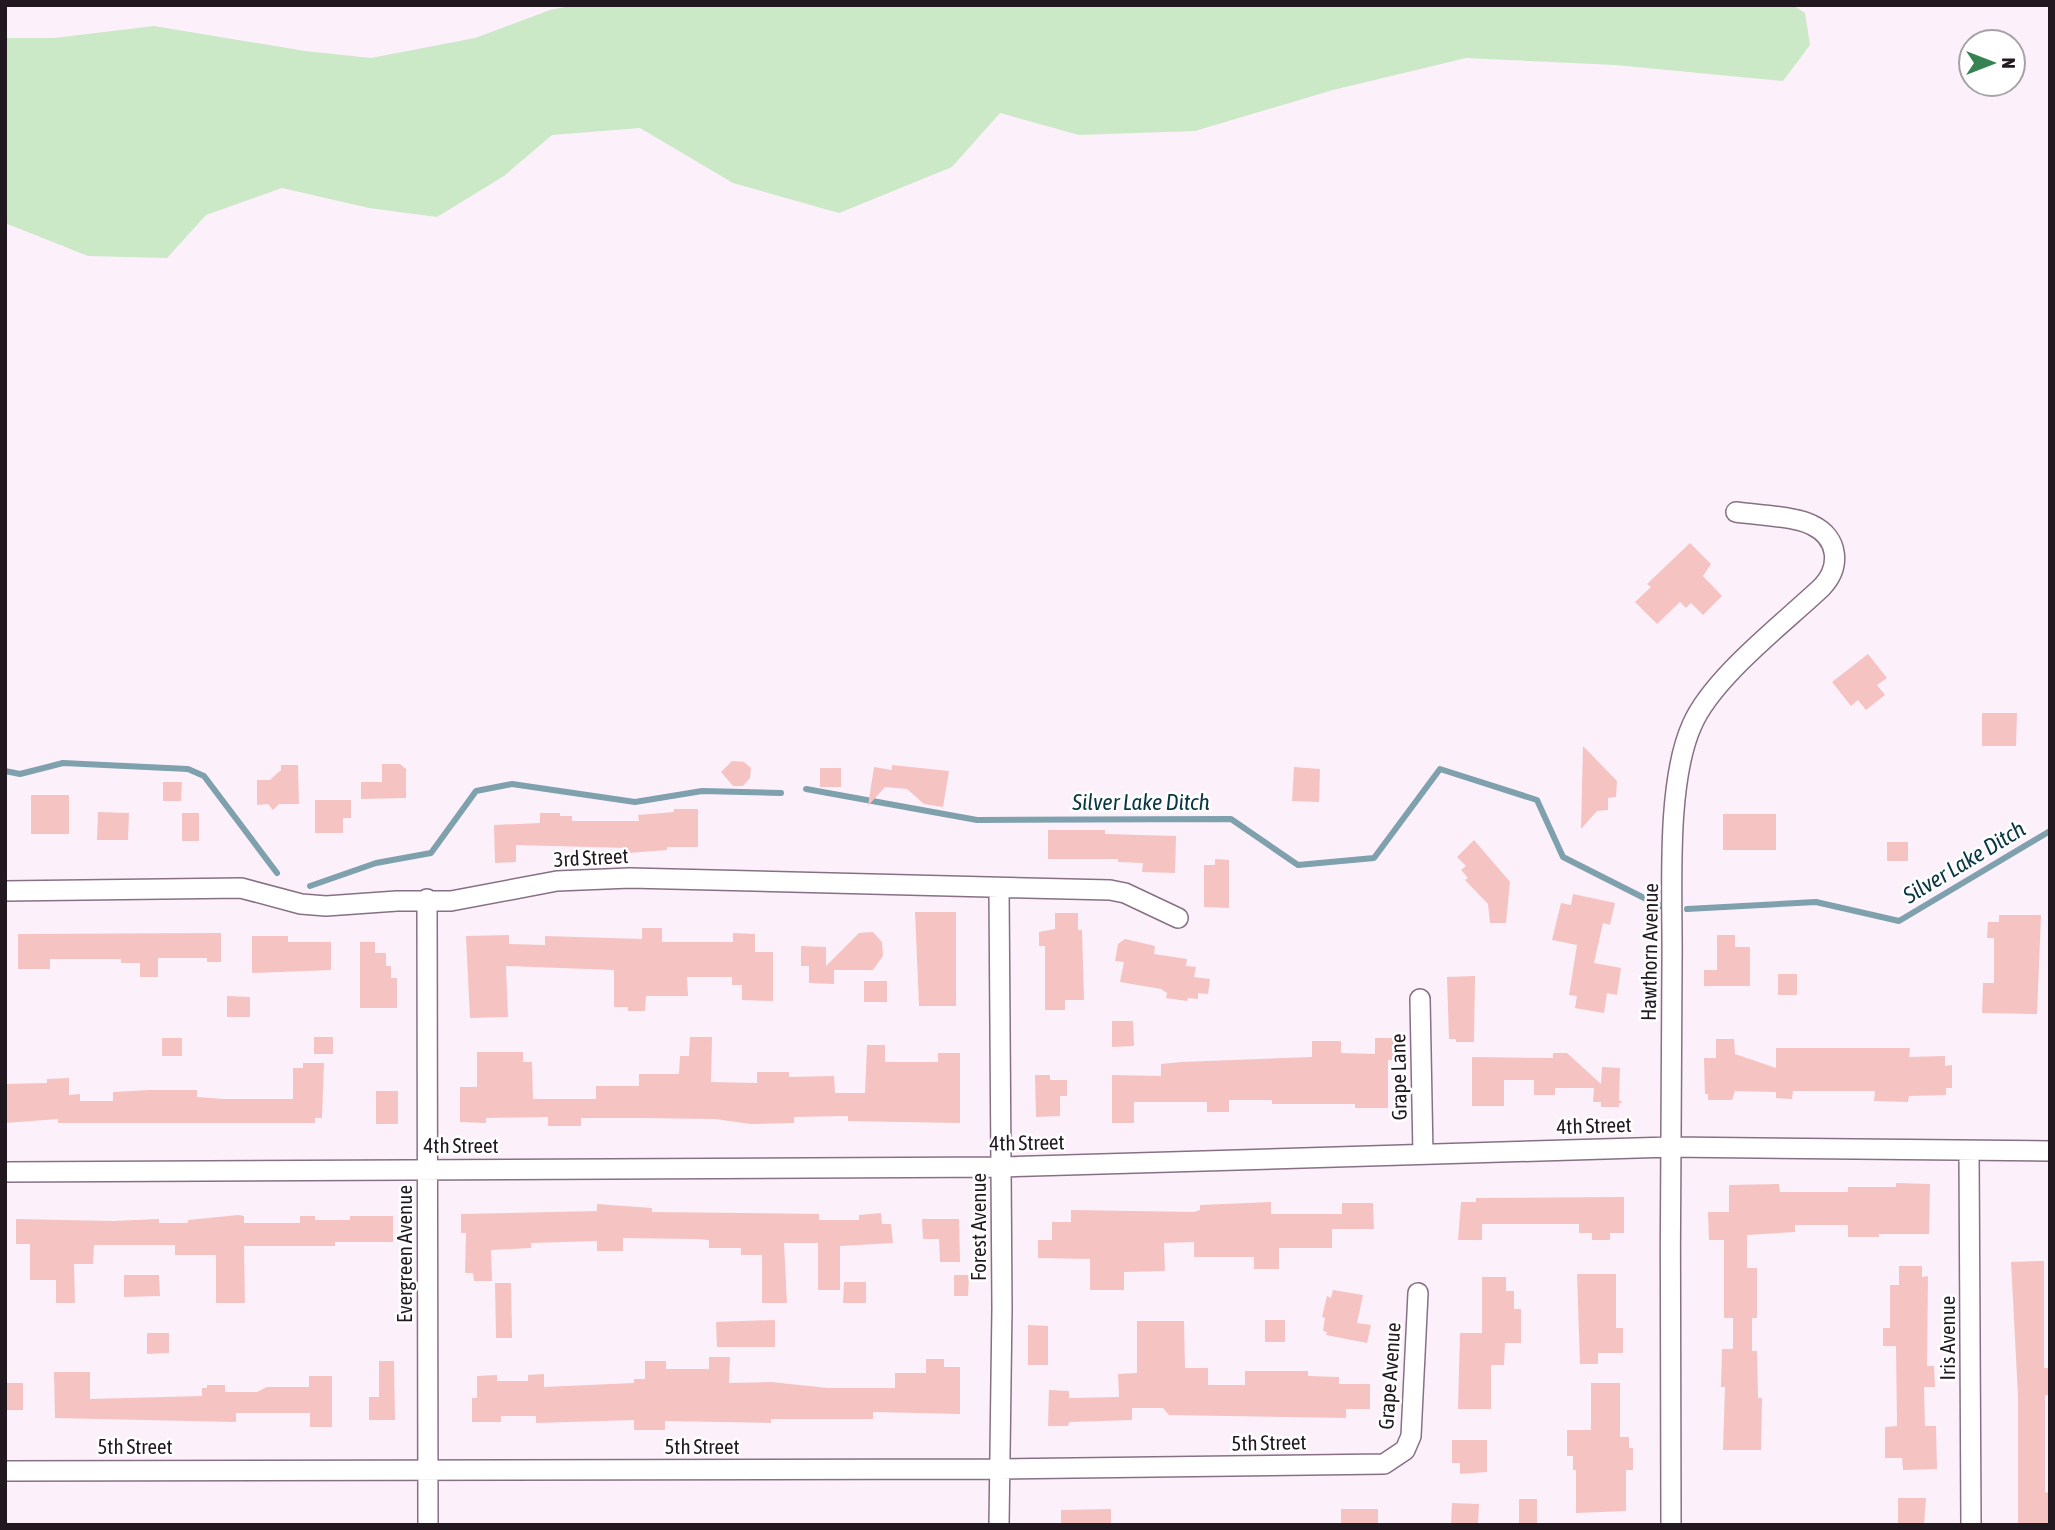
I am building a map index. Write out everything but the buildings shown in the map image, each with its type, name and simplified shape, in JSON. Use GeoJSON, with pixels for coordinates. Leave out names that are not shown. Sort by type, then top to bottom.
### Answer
{"type":"FeatureCollection","features":[{"type":"Feature","properties":{"kind":"street","name":"Hawthorn Avenue"},"geometry":{"type":"LineString","coordinates":[[1671,1525],[1670,1147],[1674,868],[1681,754],[1691,725],[1714,690],[1822,587],[1831,577],[1835,565],[1835,550],[1826,536],[1811,524],[1736,512]]}},
{"type":"Feature","properties":{"kind":"street","name":"3rd Street"},"geometry":{"type":"LineString","coordinates":[[5,891],[241,888],[300,904],[326,906],[450,901],[557,881],[630,878],[1110,890],[1125,893],[1178,918]]}},
{"type":"Feature","properties":{"kind":"street","name":"Forest Avenue"},"geometry":{"type":"LineString","coordinates":[[999,888],[1002,1167],[999,1525]]}},
{"type":"Feature","properties":{"kind":"street","name":"Evergreen Avenue"},"geometry":{"type":"LineString","coordinates":[[427,900],[428,1525]]}},
{"type":"Feature","properties":{"kind":"street","name":"Grape Lane"},"geometry":{"type":"LineString","coordinates":[[1420,999],[1423,1154]]}},
{"type":"Feature","properties":{"kind":"street","name":"4th Street"},"geometry":{"type":"LineString","coordinates":[[5,1172],[1002,1167],[1670,1147],[2050,1151]]}},
{"type":"Feature","properties":{"kind":"street","name":"Iris Avenue"},"geometry":{"type":"LineString","coordinates":[[1969,1151],[1972,1525]]}},
{"type":"Feature","properties":{"kind":"street","name":"Grape Avenue"},"geometry":{"type":"LineString","coordinates":[[1397,1457],[1411,1436],[1418,1293]]}},
{"type":"Feature","properties":{"kind":"street","name":"5th Street"},"geometry":{"type":"LineString","coordinates":[[5,1471],[999,1469],[1384,1464],[1397,1457]]}},
{"type":"Feature","properties":{"kind":"green space"},"geometry":{"type":"Polygon","coordinates":[[[575,5],[1793,5],[1805,13],[1810,45],[1783,81],[1615,65],[1466,58],[1333,90],[1195,131],[1079,135],[1000,113],[952,167],[839,213],[733,183],[640,128],[552,135],[504,176],[437,217],[369,208],[282,188],[206,215],[167,258],[88,256],[5,223],[5,38],[54,38],[154,26],[305,51],[371,58],[475,38],[550,10],[575,5]]]}},
{"type":"Feature","properties":{"kind":"waterway","name":"Silver Lake Ditch"},"geometry":{"type":"LineString","coordinates":[[5,771],[20,774],[63,763],[188,769],[204,776],[277,873]]}},
{"type":"Feature","properties":{"kind":"waterway","name":"Silver Lake Ditch"},"geometry":{"type":"LineString","coordinates":[[806,789],[977,820],[1231,819],[1298,865],[1374,858],[1440,769],[1537,800],[1563,857],[1660,906]]}},
{"type":"Feature","properties":{"kind":"waterway","name":"Silver Lake Ditch"},"geometry":{"type":"LineString","coordinates":[[310,886],[376,863],[431,853],[476,791],[512,784],[635,802],[702,791],[781,793]]}},
{"type":"Feature","properties":{"kind":"waterway","name":"Silver Lake Ditch"},"geometry":{"type":"LineString","coordinates":[[1687,909],[1816,902],[1899,921],[2050,831]]}}]}
